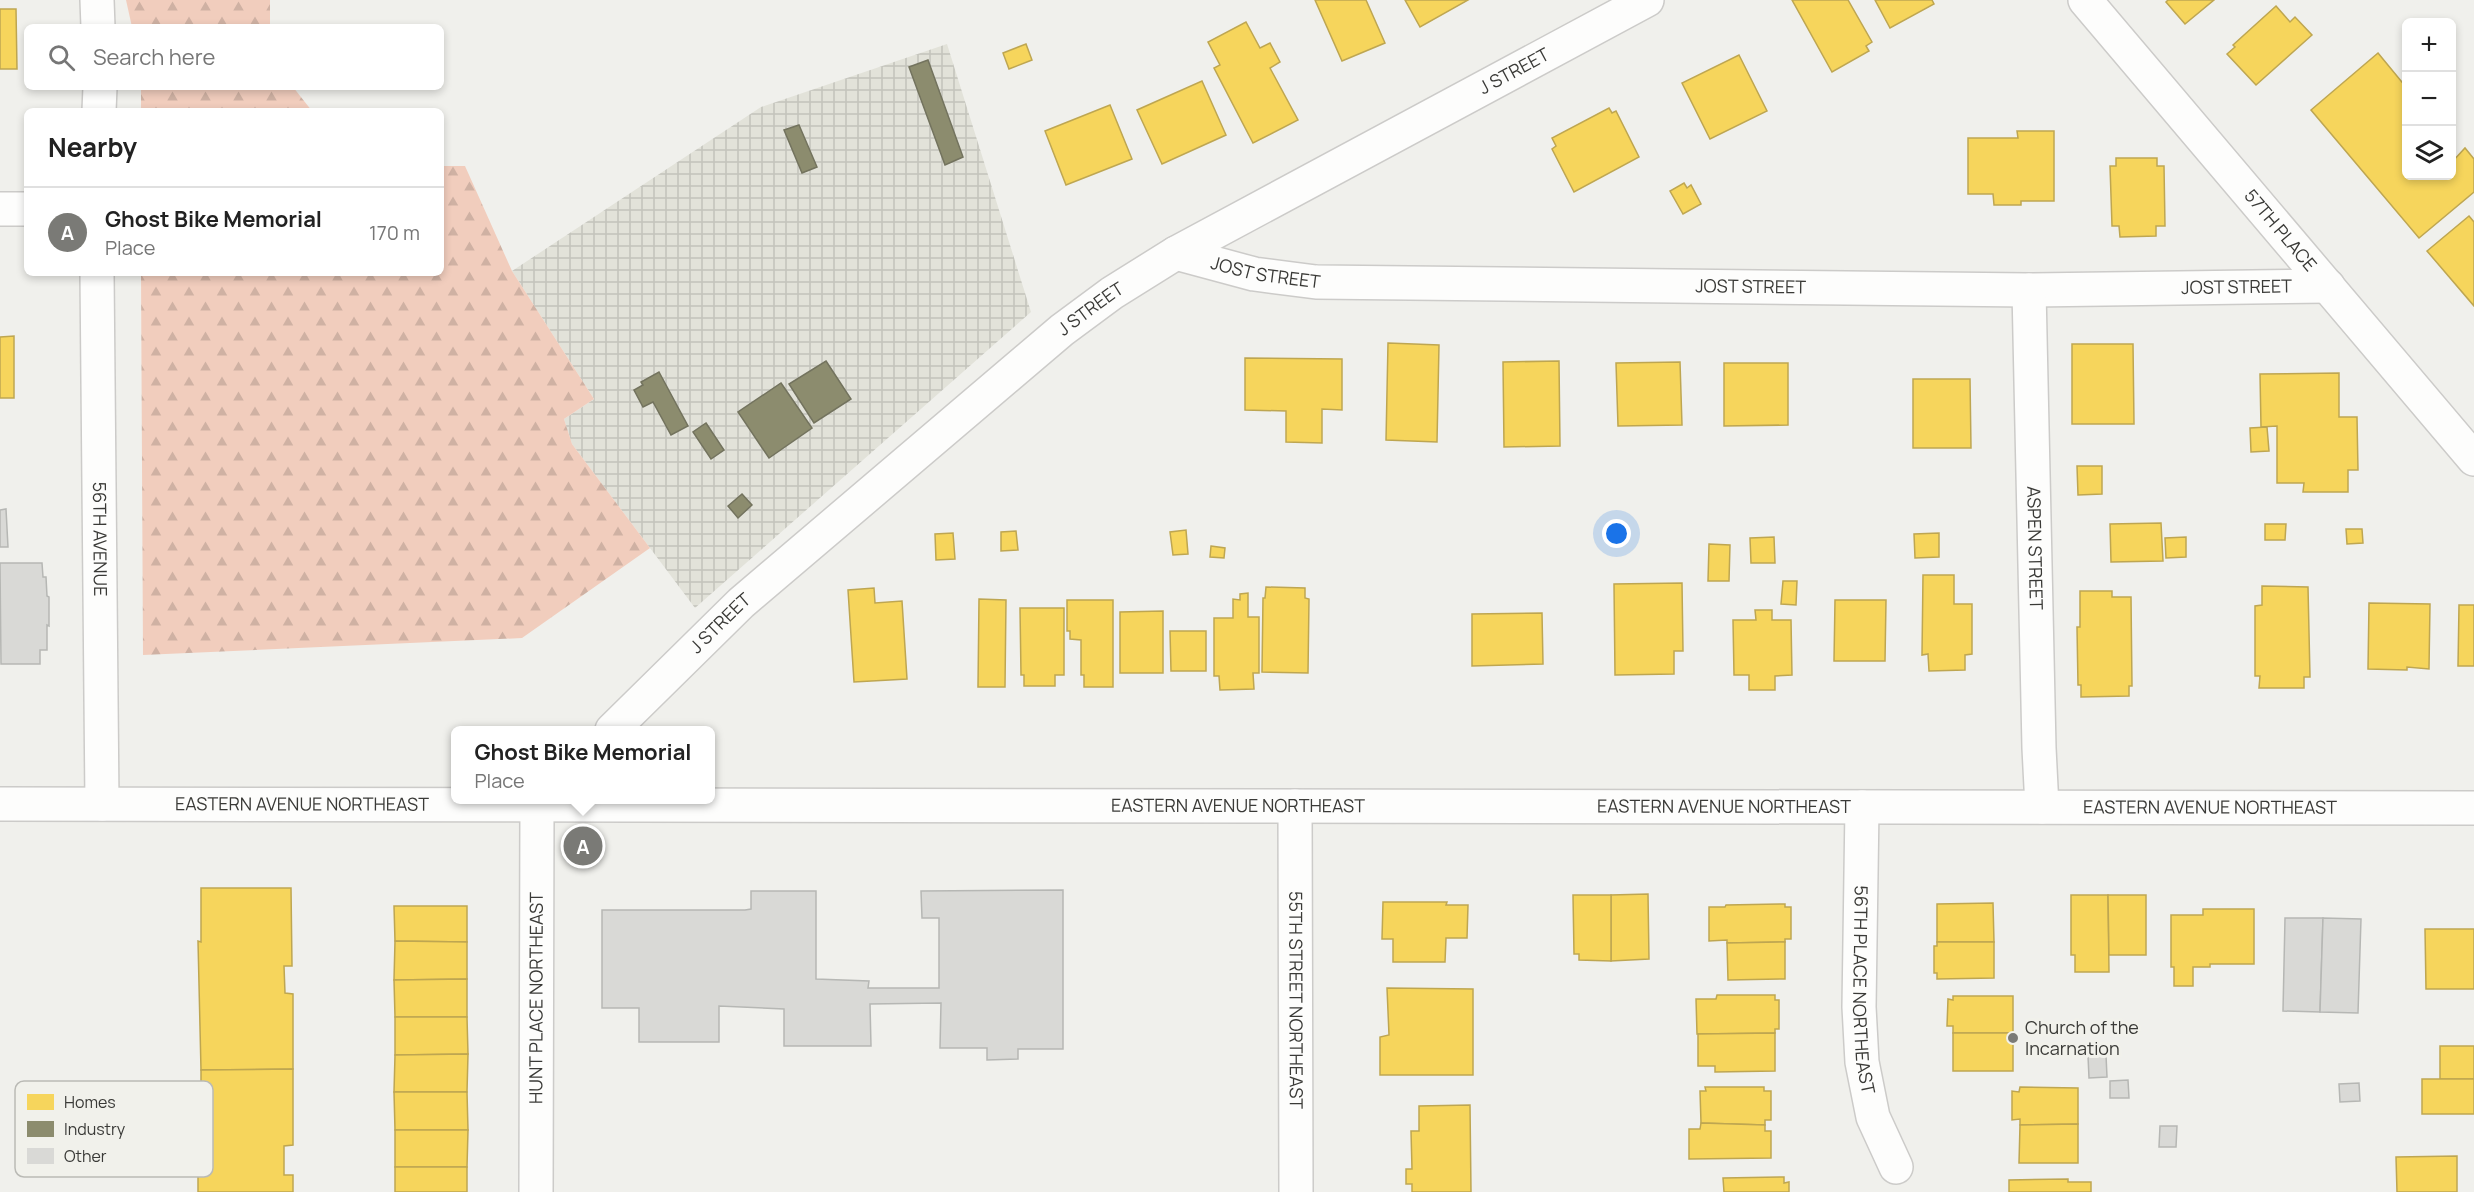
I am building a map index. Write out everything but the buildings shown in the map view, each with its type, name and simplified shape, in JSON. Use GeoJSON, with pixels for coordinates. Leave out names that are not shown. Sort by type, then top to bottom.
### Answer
{"type":"FeatureCollection","features":[{"type":"Feature","properties":{"kind":"street"},"geometry":{"type":"LineString","coordinates":[[97,0],[98,24]]}},
{"type":"Feature","properties":{"kind":"street","name":"J STREET"},"geometry":{"type":"LineString","coordinates":[[616,726],[741,603],[1062,330],[1112,293],[1176,253],[1647,0]]}},
{"type":"Feature","properties":{"kind":"street","name":"57TH PLACE"},"geometry":{"type":"LineString","coordinates":[[2085,0],[2474,459]]}},
{"type":"Feature","properties":{"kind":"street"},"geometry":{"type":"LineString","coordinates":[[99,108],[100,90]]}},
{"type":"Feature","properties":{"kind":"street"},"geometry":{"type":"LineString","coordinates":[[0,209],[24,209]]}},
{"type":"Feature","properties":{"kind":"street","name":"JOST STREET"},"geometry":{"type":"LineString","coordinates":[[1176,253],[1254,274],[1316,282],[2030,290],[2328,286]]}},
{"type":"Feature","properties":{"kind":"street","name":"56TH AVENUE"},"geometry":{"type":"LineString","coordinates":[[98,276],[102,804]]}},
{"type":"Feature","properties":{"kind":"street","name":"ASPEN STREET"},"geometry":{"type":"LineString","coordinates":[[2030,290],[2042,807]]}},
{"type":"Feature","properties":{"kind":"street","name":"EASTERN AVENUE NORTHEAST"},"geometry":{"type":"LineString","coordinates":[[0,804],[451,802]]}},
{"type":"Feature","properties":{"kind":"street","name":"EASTERN AVENUE NORTHEAST"},"geometry":{"type":"LineString","coordinates":[[715,803],[2474,808]]}},
{"type":"Feature","properties":{"kind":"street","name":"HUNT PLACE NORTHEAST"},"geometry":{"type":"LineString","coordinates":[[536,1192],[540,804]]}},
{"type":"Feature","properties":{"kind":"street","name":"55TH STREET NORTHEAST"},"geometry":{"type":"LineString","coordinates":[[1295,806],[1296,1192]]}},
{"type":"Feature","properties":{"kind":"street","name":"56TH PLACE NORTHEAST"},"geometry":{"type":"LineString","coordinates":[[1862,807],[1859,1007],[1862,1062],[1873,1117],[1896,1167]]}},
{"type":"Feature","properties":{"kind":"shaded area"},"geometry":{"type":"Polygon","coordinates":[[[947,44],[1031,312],[695,608],[572,444],[564,419],[594,399],[512,271],[761,107],[947,44]]]}},
{"type":"Feature","properties":{"kind":"green space"},"geometry":{"type":"Polygon","coordinates":[[[126,0],[270,0],[270,24],[131,24],[126,0]]]}},
{"type":"Feature","properties":{"kind":"green space"},"geometry":{"type":"Polygon","coordinates":[[[141,90],[295,90],[310,108],[141,108],[141,90]]]}},
{"type":"Feature","properties":{"kind":"green space"},"geometry":{"type":"Polygon","coordinates":[[[444,166],[465,166],[512,271],[594,399],[564,419],[572,444],[650,548],[522,638],[143,655],[141,276],[444,276],[444,166]]]}},
{"type":"Feature","properties":{"kind":"place","name":"Ghost Bike Memorial"},"geometry":{"type":"Point","coordinates":[583,846]}},
{"type":"Feature","properties":{"kind":"place","name":"Church of the Incarnation"},"geometry":{"type":"Point","coordinates":[2013,1038]}}]}
